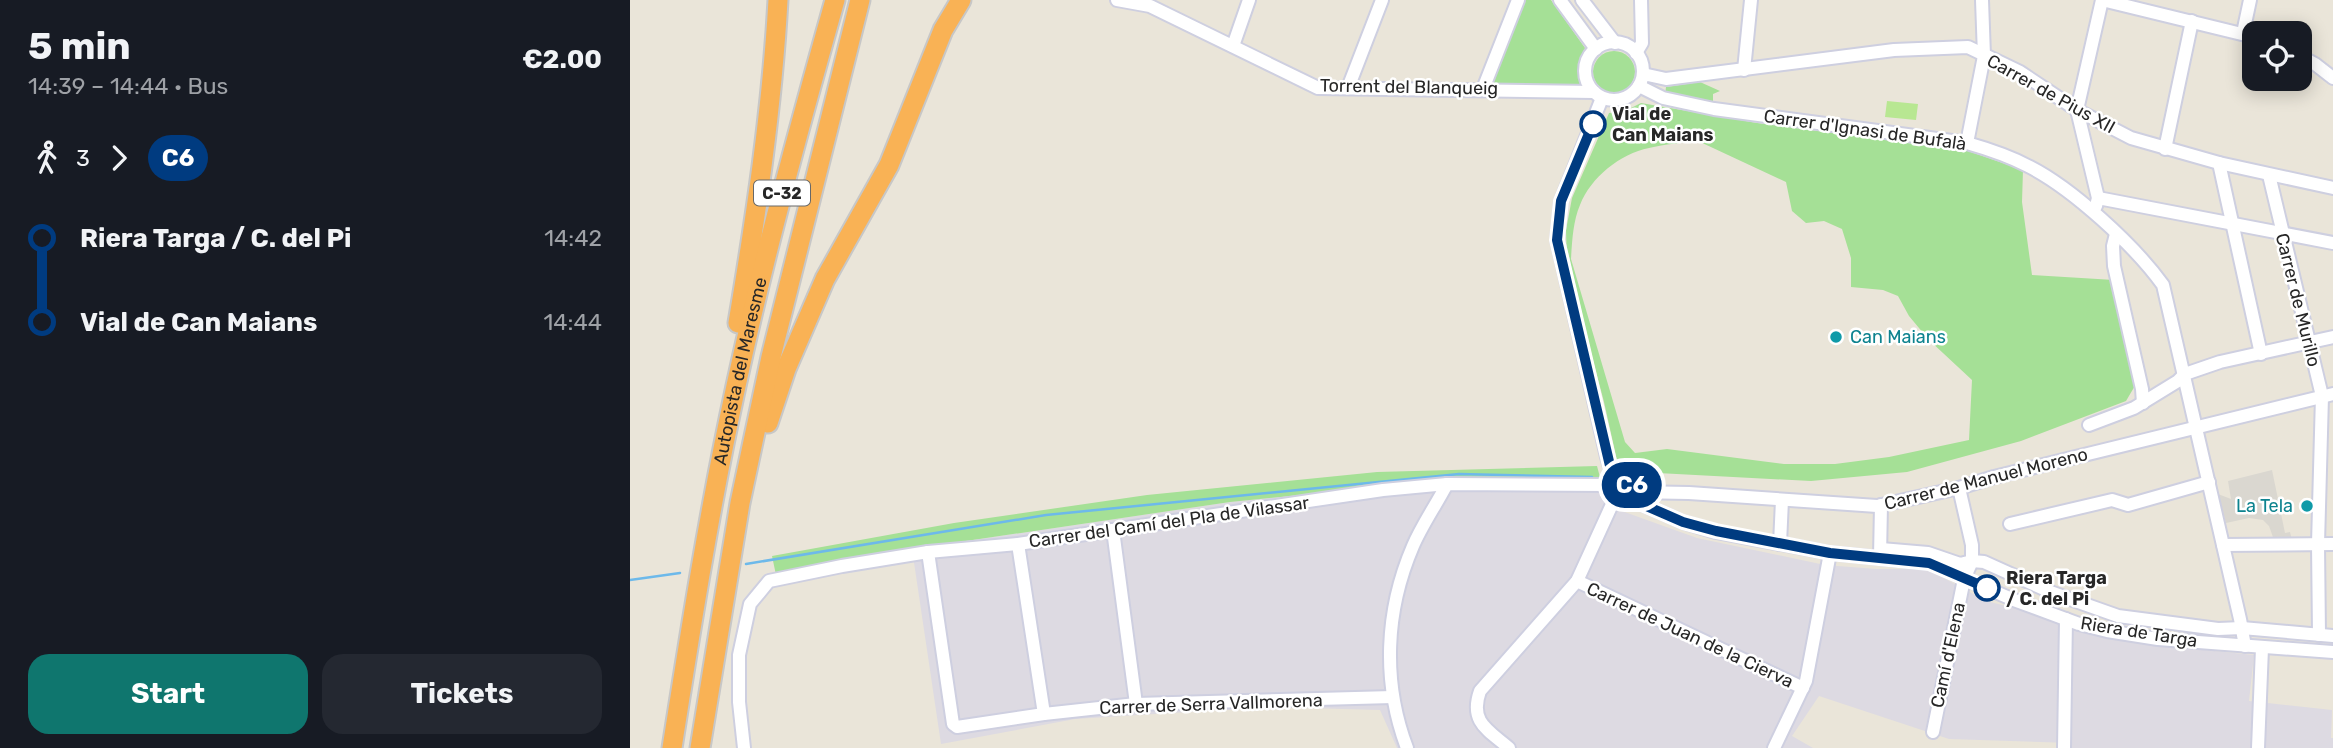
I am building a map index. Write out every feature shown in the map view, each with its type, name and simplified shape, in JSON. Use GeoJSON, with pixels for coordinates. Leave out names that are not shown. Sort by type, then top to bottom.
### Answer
{"type":"FeatureCollection","features":[{"type":"Feature","properties":{"kind":"highway","name":"C-32"},"geometry":{"type":"LineString","coordinates":[[735,387],[738,324],[758,202],[778,0]]}},
{"type":"Feature","properties":{"kind":"highway","name":"Autopista del Maresme"},"geometry":{"type":"LineString","coordinates":[[672,748],[735,387],[775,220],[835,0]]}},
{"type":"Feature","properties":{"kind":"highway","name":"Autopista del Maresme"},"geometry":{"type":"LineString","coordinates":[[700,748],[740,503],[771,357],[860,0]]}},
{"type":"Feature","properties":{"kind":"highway"},"geometry":{"type":"LineString","coordinates":[[740,503],[786,369],[825,279],[888,165],[943,30],[961,0]]}},
{"type":"Feature","properties":{"kind":"street","name":"Torrent del Blanqueig"},"geometry":{"type":"LineString","coordinates":[[1117,0],[1151,3],[1318,88],[1483,89],[1598,95]]}},
{"type":"Feature","properties":{"kind":"street"},"geometry":{"type":"LineString","coordinates":[[1233,46],[1249,0]]}},
{"type":"Feature","properties":{"kind":"street"},"geometry":{"type":"LineString","coordinates":[[1348,88],[1382,0]]}},
{"type":"Feature","properties":{"kind":"street"},"geometry":{"type":"LineString","coordinates":[[1483,89],[1518,0]]}},
{"type":"Feature","properties":{"kind":"street"},"geometry":{"type":"LineString","coordinates":[[1560,0],[1597,49]]}},
{"type":"Feature","properties":{"kind":"street"},"geometry":{"type":"LineString","coordinates":[[1582,0],[1615,43]]}},
{"type":"Feature","properties":{"kind":"street"},"geometry":{"type":"LineString","coordinates":[[1636,53],[1642,43],[1642,0]]}},
{"type":"Feature","properties":{"kind":"street"},"geometry":{"type":"LineString","coordinates":[[1744,70],[1751,0]]}},
{"type":"Feature","properties":{"kind":"street"},"geometry":{"type":"LineString","coordinates":[[1967,143],[1984,56],[1982,0]]}},
{"type":"Feature","properties":{"kind":"street"},"geometry":{"type":"LineString","coordinates":[[2094,214],[2098,198],[2077,110],[2102,0],[2242,33]]}},
{"type":"Feature","properties":{"kind":"street"},"geometry":{"type":"LineString","coordinates":[[2249,21],[2250,0]]}},
{"type":"Feature","properties":{"kind":"street"},"geometry":{"type":"LineString","coordinates":[[2165,149],[2192,21]]}},
{"type":"Feature","properties":{"kind":"street"},"geometry":{"type":"LineString","coordinates":[[1608,43],[1615,43],[1630,47],[1643,66],[1641,80],[1628,97],[1620,100],[1598,95],[1586,75],[1589,57],[1608,43]]}},
{"type":"Feature","properties":{"kind":"street","name":"Carrer de Pius XII"},"geometry":{"type":"LineString","coordinates":[[1641,80],[1894,51],[1968,47],[2020,72],[2077,110],[2132,138],[2165,149],[2332,191]]}},
{"type":"Feature","properties":{"kind":"street"},"geometry":{"type":"LineString","coordinates":[[2312,62],[2333,78]]}},
{"type":"Feature","properties":{"kind":"street","name":"Carrer d'Ignasi de Bufalà"},"geometry":{"type":"LineString","coordinates":[[1641,80],[1661,98],[1714,109],[1967,143],[1998,152],[2029,166],[2094,214],[2116,234],[2149,266],[2163,285],[2245,646]]}},
{"type":"Feature","properties":{"kind":"street"},"geometry":{"type":"LineString","coordinates":[[1598,95],[1561,201],[1557,240],[1611,470],[1612,481],[1608,494],[1620,502],[1630,495],[1632,484],[1629,479],[1612,481]]}},
{"type":"Feature","properties":{"kind":"street"},"geometry":{"type":"LineString","coordinates":[[2219,163],[2261,354]]}},
{"type":"Feature","properties":{"kind":"street","name":"Carrer de Murillo"},"geometry":{"type":"LineString","coordinates":[[2269,175],[2308,343],[2328,395],[2318,544],[2319,635]]}},
{"type":"Feature","properties":{"kind":"street"},"geometry":{"type":"LineString","coordinates":[[2098,198],[2333,243]]}},
{"type":"Feature","properties":{"kind":"street"},"geometry":{"type":"LineString","coordinates":[[2116,234],[2113,246],[2114,266],[2143,403]]}},
{"type":"Feature","properties":{"kind":"street"},"geometry":{"type":"LineString","coordinates":[[2089,425],[2143,403],[2185,374],[2220,362],[2333,337]]}},
{"type":"Feature","properties":{"kind":"street","name":"Carrer de Manuel Moreno"},"geometry":{"type":"LineString","coordinates":[[1630,495],[1689,493],[1881,505],[1959,488],[2328,395]]}},
{"type":"Feature","properties":{"kind":"street","name":"Carrer del Camí del Pla de Vilassar"},"geometry":{"type":"LineString","coordinates":[[744,748],[739,702],[739,655],[750,604],[769,582],[842,566],[928,552],[1018,544],[1382,490],[1447,484],[1612,481]]}},
{"type":"Feature","properties":{"kind":"street"},"geometry":{"type":"LineString","coordinates":[[2010,524],[2112,500],[2128,505],[2209,482]]}},
{"type":"Feature","properties":{"kind":"street"},"geometry":{"type":"LineString","coordinates":[[1407,748],[1393,697],[1390,635],[1397,592],[1414,543],[1447,484]]}},
{"type":"Feature","properties":{"kind":"street"},"geometry":{"type":"LineString","coordinates":[[1959,488],[1972,545],[1972,561]]}},
{"type":"Feature","properties":{"kind":"street","name":"Riera de Targa"},"geometry":{"type":"LineString","coordinates":[[1630,495],[1683,522],[1716,531],[1830,553],[1880,554],[1929,563],[2066,619],[2107,631],[2158,639],[2333,652]]}},
{"type":"Feature","properties":{"kind":"street"},"geometry":{"type":"LineString","coordinates":[[1509,748],[1480,723],[1475,706],[1480,691],[1577,581],[1614,500]]}},
{"type":"Feature","properties":{"kind":"street"},"geometry":{"type":"LineString","coordinates":[[1780,544],[1782,500]]}},
{"type":"Feature","properties":{"kind":"street"},"geometry":{"type":"LineString","coordinates":[[1881,505],[1880,554],[1928,553],[1960,564],[1984,562],[2053,593],[2118,616],[2218,629],[2242,628],[2333,636]]}},
{"type":"Feature","properties":{"kind":"street"},"geometry":{"type":"LineString","coordinates":[[1113,530],[1136,704]]}},
{"type":"Feature","properties":{"kind":"street"},"geometry":{"type":"LineString","coordinates":[[1018,544],[1044,714]]}},
{"type":"Feature","properties":{"kind":"street"},"geometry":{"type":"LineString","coordinates":[[2223,545],[2333,544]]}},
{"type":"Feature","properties":{"kind":"street","name":"Carrer de Serra Vallmorena"},"geometry":{"type":"LineString","coordinates":[[928,552],[953,724],[957,727],[1136,704],[1393,697]]}},
{"type":"Feature","properties":{"kind":"street"},"geometry":{"type":"LineString","coordinates":[[1774,748],[1806,681],[1830,553]]}},
{"type":"Feature","properties":{"kind":"street","name":"Camí d'Elena"},"geometry":{"type":"LineString","coordinates":[[1933,732],[1964,579],[1972,561]]}},
{"type":"Feature","properties":{"kind":"street","name":"Carrer de Juan de la Cierva"},"geometry":{"type":"LineString","coordinates":[[1577,581],[1803,688]]}},
{"type":"Feature","properties":{"kind":"street"},"geometry":{"type":"LineString","coordinates":[[2064,748],[2066,619]]}},
{"type":"Feature","properties":{"kind":"street"},"geometry":{"type":"LineString","coordinates":[[2258,748],[2262,648]]}},
{"type":"Feature","properties":{"kind":"shaded area"},"geometry":{"type":"Polygon","coordinates":[[[2272,470],[2285,533],[2290,532],[2292,540],[2274,540],[2269,526],[2263,520],[2249,518],[2226,523],[2218,494],[2231,499],[2228,481],[2272,470]]]}},
{"type":"Feature","properties":{"kind":"shaded area"},"geometry":{"type":"Polygon","coordinates":[[[1436,481],[1601,481],[1619,510],[1697,538],[1825,565],[1927,569],[1986,601],[2174,647],[2254,655],[2249,701],[2332,710],[2333,748],[2071,748],[2071,743],[1949,739],[1819,696],[1792,736],[1813,748],[1397,748],[1380,710],[1267,707],[1075,719],[941,744],[912,549],[1230,502],[1436,481]]]}},
{"type":"Feature","properties":{"kind":"green space"},"geometry":{"type":"Polygon","coordinates":[[[1523,0],[1551,0],[1585,48],[1579,72],[1583,86],[1489,84],[1523,0]]]}},
{"type":"Feature","properties":{"kind":"green space"},"geometry":{"type":"Polygon","coordinates":[[[1614,51],[1629,57],[1635,72],[1629,87],[1614,93],[1599,87],[1593,72],[1599,57],[1614,51]]]}},
{"type":"Feature","properties":{"kind":"green space"},"geometry":{"type":"Polygon","coordinates":[[[1700,82],[1720,91],[1713,94],[1713,104],[1665,95],[1666,87],[1700,82]]]}},
{"type":"Feature","properties":{"kind":"green space"},"geometry":{"type":"Polygon","coordinates":[[[1887,101],[1918,104],[1916,120],[1885,117],[1887,101]]]}},
{"type":"Feature","properties":{"kind":"green space"},"geometry":{"type":"Polygon","coordinates":[[[1641,103],[1757,123],[1968,151],[2023,170],[2022,202],[2032,275],[2114,280],[2136,384],[2126,401],[2021,441],[1907,472],[1811,481],[1639,472],[1618,465],[1567,262],[1566,230],[1572,198],[1609,113],[1625,111],[1641,103]],[[1698,141],[1638,151],[1617,161],[1591,185],[1576,218],[1571,259],[1625,442],[1635,453],[1667,449],[1784,464],[1835,464],[1889,457],[1969,440],[1972,380],[1929,340],[1909,316],[1898,296],[1883,290],[1851,287],[1851,258],[1842,229],[1824,221],[1806,223],[1792,211],[1786,182],[1698,141]]]}},
{"type":"Feature","properties":{"kind":"green space"},"geometry":{"type":"Polygon","coordinates":[[[1597,466],[1601,481],[1450,480],[1230,502],[912,549],[776,575],[772,556],[954,523],[1147,495],[1377,472],[1597,466]]]}},
{"type":"Feature","properties":{"kind":"waterway"},"geometry":{"type":"LineString","coordinates":[[746,564],[1046,515],[1459,474],[1592,477]]}},
{"type":"Feature","properties":{"kind":"waterway"},"geometry":{"type":"LineString","coordinates":[[630,580],[680,573]]}},
{"type":"Feature","properties":{"kind":"bus line","name":"C6"},"geometry":{"type":"LineString","coordinates":[[1593,124],[1561,201],[1558,214],[1558,253],[1611,470],[1616,476],[1629,479],[1633,488],[1628,498],[1683,522],[1716,531],[1830,553],[1929,563],[1987,588]]}},
{"type":"Feature","properties":{"kind":"place","name":"Vial de Can Maians"},"geometry":{"type":"Point","coordinates":[1593,124]}},
{"type":"Feature","properties":{"kind":"place","name":"Can Maians"},"geometry":{"type":"Point","coordinates":[1836,337]}},
{"type":"Feature","properties":{"kind":"place","name":"La Tela"},"geometry":{"type":"Point","coordinates":[2307,506]}},
{"type":"Feature","properties":{"kind":"place","name":"Riera Targa / C. del Pi"},"geometry":{"type":"Point","coordinates":[1987,588]}}]}
